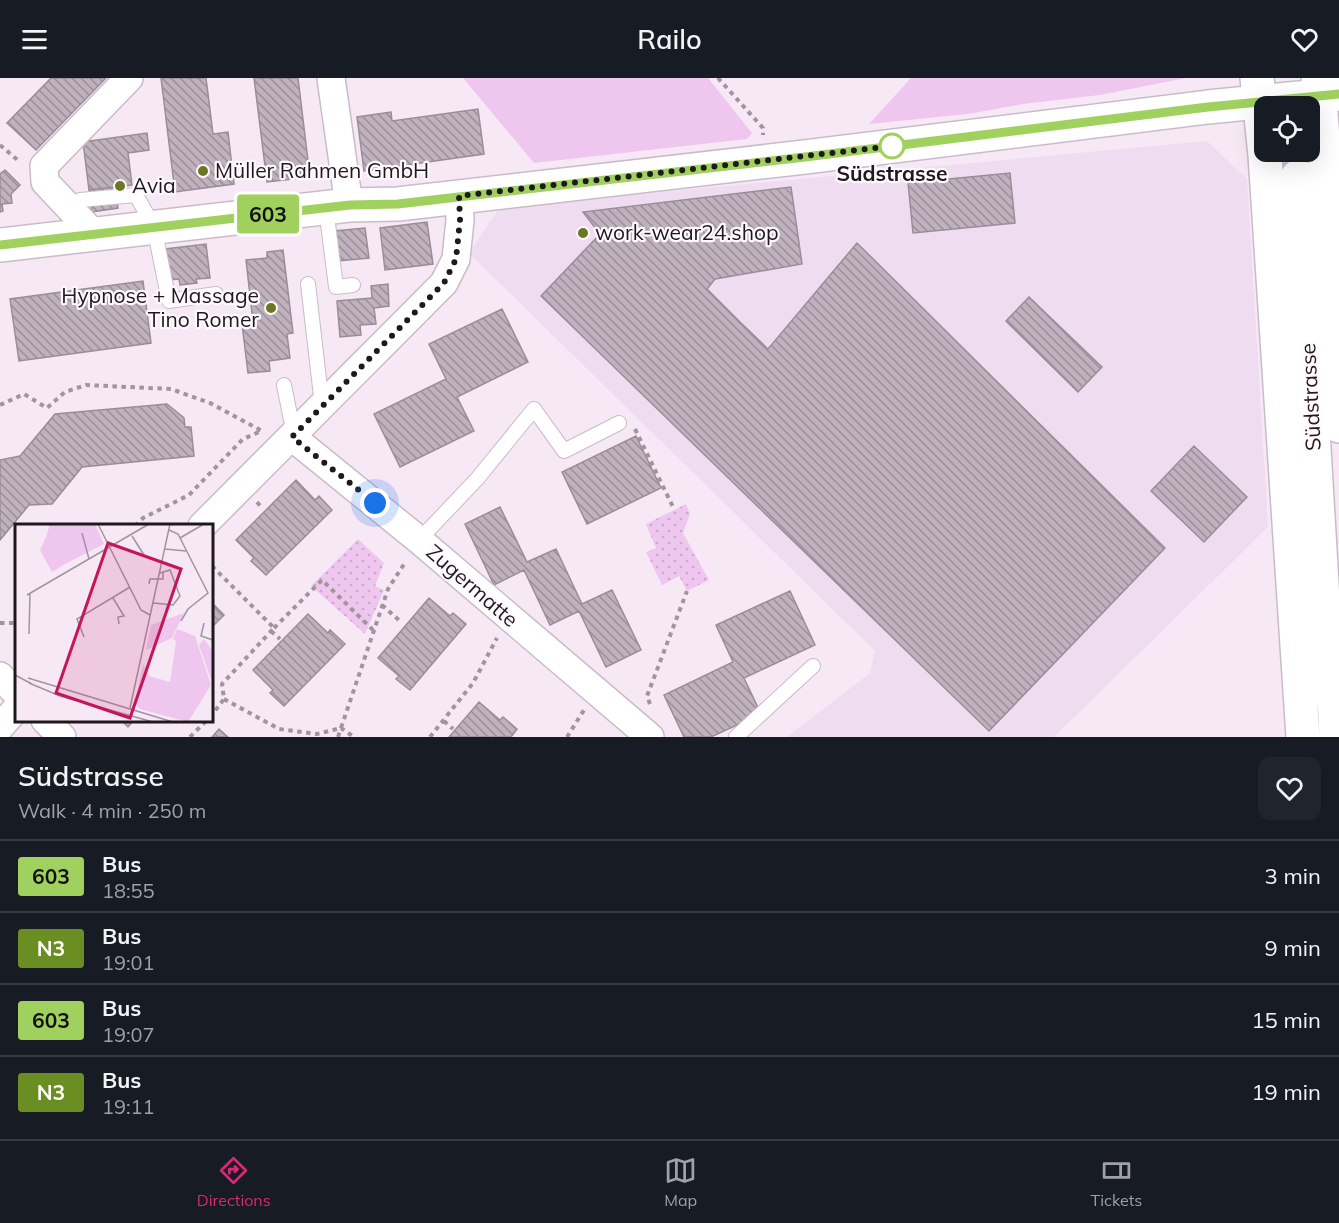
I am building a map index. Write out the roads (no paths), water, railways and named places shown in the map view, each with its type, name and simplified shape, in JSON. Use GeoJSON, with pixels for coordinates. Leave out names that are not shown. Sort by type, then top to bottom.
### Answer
{"type":"FeatureCollection","features":[{"type":"Feature","properties":{"kind":"main road"},"geometry":{"type":"LineString","coordinates":[[0,245],[84,223],[154,227],[338,206],[398,204],[1208,107],[1259,90],[1325,89],[1339,426]]}},
{"type":"Feature","properties":{"kind":"main road"},"geometry":{"type":"LineString","coordinates":[[1259,90],[1303,737]]}},
{"type":"Feature","properties":{"kind":"main road","name":"Südstrasse"},"geometry":{"type":"LineString","coordinates":[[1298,177],[1324,618],[1336,737]]}},
{"type":"Feature","properties":{"kind":"main road","name":"Südstrasse"},"geometry":{"type":"LineString","coordinates":[[1322,737],[1324,618]]}},
{"type":"Feature","properties":{"kind":"street"},"geometry":{"type":"LineString","coordinates":[[84,223],[45,182],[44,166],[129,78]]}},
{"type":"Feature","properties":{"kind":"street"},"geometry":{"type":"LineString","coordinates":[[331,78],[338,206]]}},
{"type":"Feature","properties":{"kind":"street"},"geometry":{"type":"LineString","coordinates":[[203,524],[291,439],[444,283],[456,259],[460,220],[459,196]]}},
{"type":"Feature","properties":{"kind":"street","name":"Zugermatte"},"geometry":{"type":"LineString","coordinates":[[291,439],[419,540],[506,616],[652,725]]}},
{"type":"Feature","properties":{"kind":"street"},"geometry":{"type":"LineString","coordinates":[[0,676],[15,692]]}},
{"type":"Feature","properties":{"kind":"street"},"geometry":{"type":"LineString","coordinates":[[0,727],[15,710]]}},
{"type":"Feature","properties":{"kind":"street"},"geometry":{"type":"LineString","coordinates":[[47,722],[62,737]]}},
{"type":"Feature","properties":{"kind":"lane"},"geometry":{"type":"LineString","coordinates":[[338,206],[336,287],[353,285]]}},
{"type":"Feature","properties":{"kind":"lane"},"geometry":{"type":"LineString","coordinates":[[154,227],[169,301],[216,294]]}},
{"type":"Feature","properties":{"kind":"lane"},"geometry":{"type":"LineString","coordinates":[[308,284],[322,407]]}},
{"type":"Feature","properties":{"kind":"lane"},"geometry":{"type":"LineString","coordinates":[[284,385],[291,439]]}},
{"type":"Feature","properties":{"kind":"lane"},"geometry":{"type":"LineString","coordinates":[[419,540],[477,478],[534,409],[564,451],[619,423]]}},
{"type":"Feature","properties":{"kind":"lane"},"geometry":{"type":"LineString","coordinates":[[736,737],[813,666]]}},
{"type":"Feature","properties":{"kind":"tunnel"},"geometry":{"type":"LineString","coordinates":[[1297,162],[1298,176]]}},
{"type":"Feature","properties":{"kind":"place","name":"Südstrasse"},"geometry":{"type":"Point","coordinates":[892,146]}},
{"type":"Feature","properties":{"kind":"place","name":"Müller Rahmen GmbH"},"geometry":{"type":"Point","coordinates":[203,171]}},
{"type":"Feature","properties":{"kind":"place","name":"Avia"},"geometry":{"type":"Point","coordinates":[120,186]}},
{"type":"Feature","properties":{"kind":"place","name":"work-wear24.shop"},"geometry":{"type":"Point","coordinates":[583,233]}},
{"type":"Feature","properties":{"kind":"place","name":"Hypnose + Massage Tino Romer"},"geometry":{"type":"Point","coordinates":[271,308]}}]}
